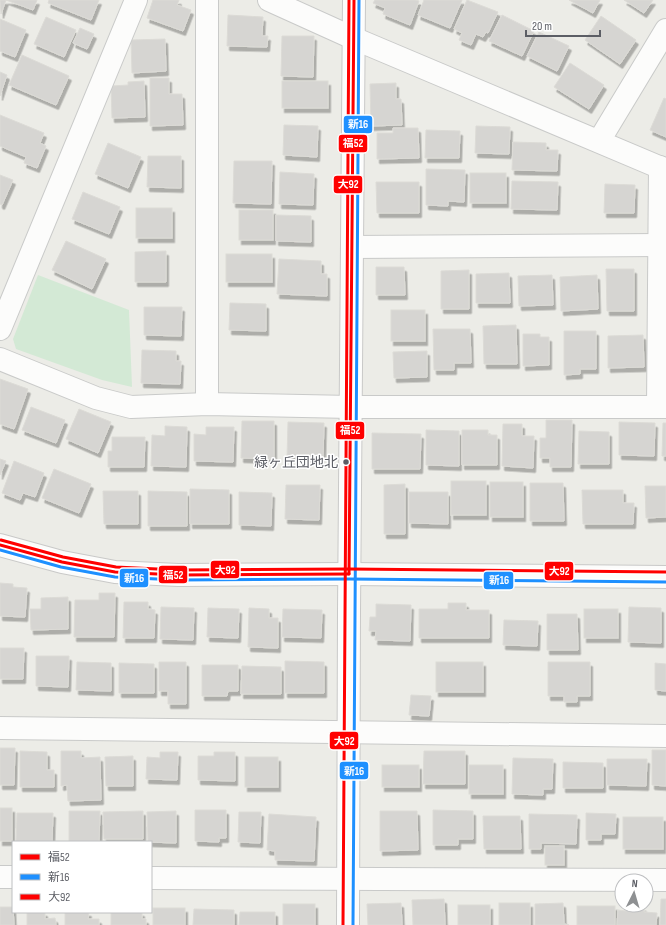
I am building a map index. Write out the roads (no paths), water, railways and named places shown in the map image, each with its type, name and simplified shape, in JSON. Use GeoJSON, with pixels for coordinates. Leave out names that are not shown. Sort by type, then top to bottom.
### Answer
{"type":"FeatureCollection","features":[{"type":"Feature","properties":{"kind":"street"},"geometry":{"type":"LineString","coordinates":[[0,329],[136,0]]}},
{"type":"Feature","properties":{"kind":"street"},"geometry":{"type":"LineString","coordinates":[[207,0],[207,404]]}},
{"type":"Feature","properties":{"kind":"street"},"geometry":{"type":"LineString","coordinates":[[0,359],[96,398],[131,407],[207,404],[351,407],[662,407],[660,245],[663,169],[353,38],[269,0]]}},
{"type":"Feature","properties":{"kind":"street"},"geometry":{"type":"LineString","coordinates":[[348,925],[350,733],[349,574],[354,0]]}},
{"type":"Feature","properties":{"kind":"street"},"geometry":{"type":"LineString","coordinates":[[599,141],[666,30]]}},
{"type":"Feature","properties":{"kind":"street"},"geometry":{"type":"LineString","coordinates":[[352,247],[660,245]]}},
{"type":"Feature","properties":{"kind":"street"},"geometry":{"type":"LineString","coordinates":[[0,545],[62,562],[115,572],[178,575],[349,574],[666,577]]}},
{"type":"Feature","properties":{"kind":"street"},"geometry":{"type":"LineString","coordinates":[[0,728],[666,736]]}},
{"type":"Feature","properties":{"kind":"street"},"geometry":{"type":"LineString","coordinates":[[0,877],[12,877]]}},
{"type":"Feature","properties":{"kind":"street"},"geometry":{"type":"LineString","coordinates":[[152,878],[348,880],[666,880]]}},
{"type":"Feature","properties":{"kind":"place","name":"緑ヶ丘団地北"},"geometry":{"type":"Point","coordinates":[346,462]}}]}
